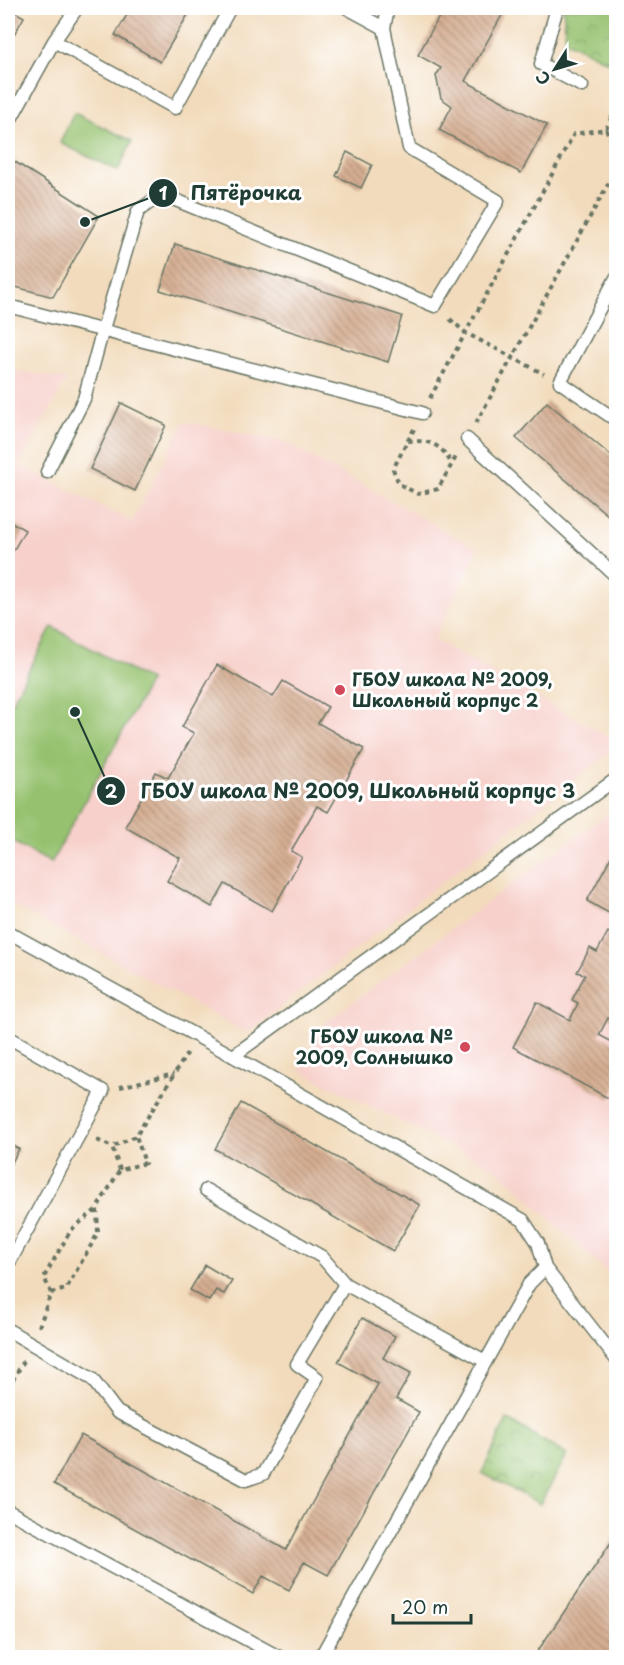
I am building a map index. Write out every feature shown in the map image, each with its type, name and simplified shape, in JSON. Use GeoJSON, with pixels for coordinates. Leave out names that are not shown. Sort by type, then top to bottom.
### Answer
{"type":"FeatureCollection","features":[{"type":"Feature","properties":{"kind":"lane"},"geometry":{"type":"LineString","coordinates":[[8,124],[54,41],[77,8]]}},
{"type":"Feature","properties":{"kind":"lane"},"geometry":{"type":"LineString","coordinates":[[54,41],[175,108],[230,8]]}},
{"type":"Feature","properties":{"kind":"lane"},"geometry":{"type":"LineString","coordinates":[[347,8],[384,28]]}},
{"type":"Feature","properties":{"kind":"lane"},"geometry":{"type":"LineString","coordinates":[[47,472],[84,399],[138,211],[152,201],[173,199],[435,306],[498,201],[409,148],[384,28],[388,8]]}},
{"type":"Feature","properties":{"kind":"lane"},"geometry":{"type":"LineString","coordinates":[[557,8],[541,64],[582,86]]}},
{"type":"Feature","properties":{"kind":"lane"},"geometry":{"type":"LineString","coordinates":[[616,278],[560,382],[616,420]]}},
{"type":"Feature","properties":{"kind":"lane"},"geometry":{"type":"LineString","coordinates":[[8,306],[422,413]]}},
{"type":"Feature","properties":{"kind":"lane"},"geometry":{"type":"LineString","coordinates":[[467,440],[616,576]]}},
{"type":"Feature","properties":{"kind":"lane"},"geometry":{"type":"LineString","coordinates":[[233,1056],[616,779]]}},
{"type":"Feature","properties":{"kind":"lane"},"geometry":{"type":"LineString","coordinates":[[8,932],[523,1220],[538,1243],[545,1268],[616,1359]]}},
{"type":"Feature","properties":{"kind":"lane"},"geometry":{"type":"LineString","coordinates":[[8,1037],[103,1091],[8,1265]]}},
{"type":"Feature","properties":{"kind":"lane"},"geometry":{"type":"LineString","coordinates":[[206,1190],[322,1257],[345,1284],[485,1361]]}},
{"type":"Feature","properties":{"kind":"lane"},"geometry":{"type":"LineString","coordinates":[[320,1658],[529,1284],[545,1268]]}},
{"type":"Feature","properties":{"kind":"lane"},"geometry":{"type":"LineString","coordinates":[[8,1330],[92,1379],[117,1413],[246,1480],[263,1474],[317,1378],[297,1364],[345,1284]]}},
{"type":"Feature","properties":{"kind":"lane"},"geometry":{"type":"LineString","coordinates":[[8,1511],[281,1658]]}},
{"type":"Feature","properties":{"kind":"path"},"geometry":{"type":"LineString","coordinates":[[606,129],[616,108]]}},
{"type":"Feature","properties":{"kind":"path"},"geometry":{"type":"LineString","coordinates":[[606,129],[616,150]]}},
{"type":"Feature","properties":{"kind":"path"},"geometry":{"type":"LineString","coordinates":[[606,129],[574,134],[393,469],[399,484],[418,494],[438,489],[616,170]]}},
{"type":"Feature","properties":{"kind":"path"},"geometry":{"type":"LineString","coordinates":[[435,306],[465,333],[560,382]]}},
{"type":"Feature","properties":{"kind":"path"},"geometry":{"type":"LineString","coordinates":[[408,441],[425,440],[445,451],[452,464]]}},
{"type":"Feature","properties":{"kind":"path"},"geometry":{"type":"LineString","coordinates":[[120,1170],[112,1147],[136,1136],[197,1037]]}},
{"type":"Feature","properties":{"kind":"path"},"geometry":{"type":"LineString","coordinates":[[103,1091],[174,1074]]}},
{"type":"Feature","properties":{"kind":"path"},"geometry":{"type":"LineString","coordinates":[[8,1388],[33,1345],[51,1293],[44,1277],[71,1230],[97,1208],[120,1170],[145,1163],[136,1136]]}},
{"type":"Feature","properties":{"kind":"path"},"geometry":{"type":"LineString","coordinates":[[51,1293],[66,1288],[98,1233],[97,1208]]}},
{"type":"Feature","properties":{"kind":"shaded area","name":"ГБОУ школа № 2009, Школьный корпус 2"},"geometry":{"type":"Polygon","coordinates":[[[8,370],[67,379],[19,465],[132,522],[184,422],[285,442],[478,549],[434,640],[616,741],[616,748],[247,1033],[8,902],[8,370]]]}},
{"type":"Feature","properties":{"kind":"shaded area","name":"ГБОУ школа № 2009, Солнышко"},"geometry":{"type":"Polygon","coordinates":[[[616,807],[616,1281],[498,1170],[300,1071],[326,1022],[616,807]]]}},
{"type":"Feature","properties":{"kind":"green space"},"geometry":{"type":"Polygon","coordinates":[[[563,8],[616,8],[616,66],[566,41],[563,8]]]}},
{"type":"Feature","properties":{"kind":"green space"},"geometry":{"type":"Polygon","coordinates":[[[74,113],[132,141],[118,171],[60,143],[74,113]]]}},
{"type":"Feature","properties":{"kind":"green space"},"geometry":{"type":"Polygon","coordinates":[[[52,627],[150,681],[51,863],[8,839],[8,709],[52,627]]]}},
{"type":"Feature","properties":{"kind":"green space"},"geometry":{"type":"Polygon","coordinates":[[[507,1419],[567,1455],[540,1504],[482,1473],[507,1419]]]}},
{"type":"Feature","properties":{"kind":"building"},"geometry":{"type":"Polygon","coordinates":[[[8,8],[24,17],[8,45],[8,8]]]}},
{"type":"Feature","properties":{"kind":"building"},"geometry":{"type":"Polygon","coordinates":[[[131,8],[192,8],[160,62],[115,35],[131,8]]]}},
{"type":"Feature","properties":{"kind":"building"},"geometry":{"type":"Polygon","coordinates":[[[444,8],[506,8],[465,81],[547,125],[521,173],[439,130],[452,106],[441,98],[436,76],[441,68],[418,55],[444,8]]]}},
{"type":"Feature","properties":{"kind":"building"},"geometry":{"type":"Polygon","coordinates":[[[347,152],[372,165],[361,188],[336,176],[347,152]]]}},
{"type":"Feature","properties":{"kind":"building"},"geometry":{"type":"Polygon","coordinates":[[[9,158],[99,216],[53,297],[8,285],[9,158]]]}},
{"type":"Feature","properties":{"kind":"building"},"geometry":{"type":"Polygon","coordinates":[[[175,244],[402,316],[388,362],[160,290],[175,244]]]}},
{"type":"Feature","properties":{"kind":"building"},"geometry":{"type":"Polygon","coordinates":[[[547,402],[616,460],[616,522],[516,438],[547,402]]]}},
{"type":"Feature","properties":{"kind":"building"},"geometry":{"type":"Polygon","coordinates":[[[121,403],[166,425],[135,491],[90,469],[121,403]]]}},
{"type":"Feature","properties":{"kind":"building"},"geometry":{"type":"Polygon","coordinates":[[[8,520],[25,530],[8,560],[8,520]]]}},
{"type":"Feature","properties":{"kind":"building"},"geometry":{"type":"Polygon","coordinates":[[[217,665],[273,697],[283,681],[328,707],[318,723],[364,749],[328,812],[317,806],[291,851],[302,857],[272,911],[225,884],[212,907],[167,881],[180,858],[125,827],[156,772],[168,778],[194,733],[182,727],[217,665]]]}},
{"type":"Feature","properties":{"kind":"building"},"geometry":{"type":"Polygon","coordinates":[[[611,857],[616,860],[616,917],[587,901],[611,857]]]}},
{"type":"Feature","properties":{"kind":"building"},"geometry":{"type":"Polygon","coordinates":[[[608,932],[614,936],[616,932],[616,1023],[608,1018],[599,1035],[616,1044],[616,1086],[610,1099],[513,1047],[537,1002],[570,1020],[578,1003],[572,1000],[585,975],[577,972],[590,948],[597,952],[608,932]]]}},
{"type":"Feature","properties":{"kind":"building"},"geometry":{"type":"Polygon","coordinates":[[[241,1103],[420,1205],[393,1251],[215,1149],[241,1103]]]}},
{"type":"Feature","properties":{"kind":"building"},"geometry":{"type":"Polygon","coordinates":[[[8,1143],[19,1149],[8,1170],[8,1143]]]}},
{"type":"Feature","properties":{"kind":"building"},"geometry":{"type":"Polygon","coordinates":[[[205,1265],[232,1281],[224,1294],[216,1290],[209,1301],[190,1290],[205,1265]]]}},
{"type":"Feature","properties":{"kind":"building"},"geometry":{"type":"Polygon","coordinates":[[[362,1318],[395,1336],[383,1358],[411,1373],[396,1399],[419,1412],[328,1575],[304,1562],[289,1590],[263,1576],[253,1594],[54,1484],[81,1435],[286,1550],[378,1384],[338,1362],[362,1318]]]}},
{"type":"Feature","properties":{"kind":"building"},"geometry":{"type":"Polygon","coordinates":[[[616,1535],[616,1658],[533,1658],[616,1535]]]}},
{"type":"Feature","properties":{"kind":"place","name":"Пятёрочка"},"geometry":{"type":"Point","coordinates":[85,222]}},
{"type":"Feature","properties":{"kind":"place","name":"ГБОУ школа № 2009, Школьный корпус 2"},"geometry":{"type":"Point","coordinates":[340,690]}},
{"type":"Feature","properties":{"kind":"place","name":"ГБОУ школа № 2009, Школьный корпус 3"},"geometry":{"type":"Point","coordinates":[75,712]}},
{"type":"Feature","properties":{"kind":"place","name":"ГБОУ школа № 2009, Солнышко"},"geometry":{"type":"Point","coordinates":[465,1047]}}]}
